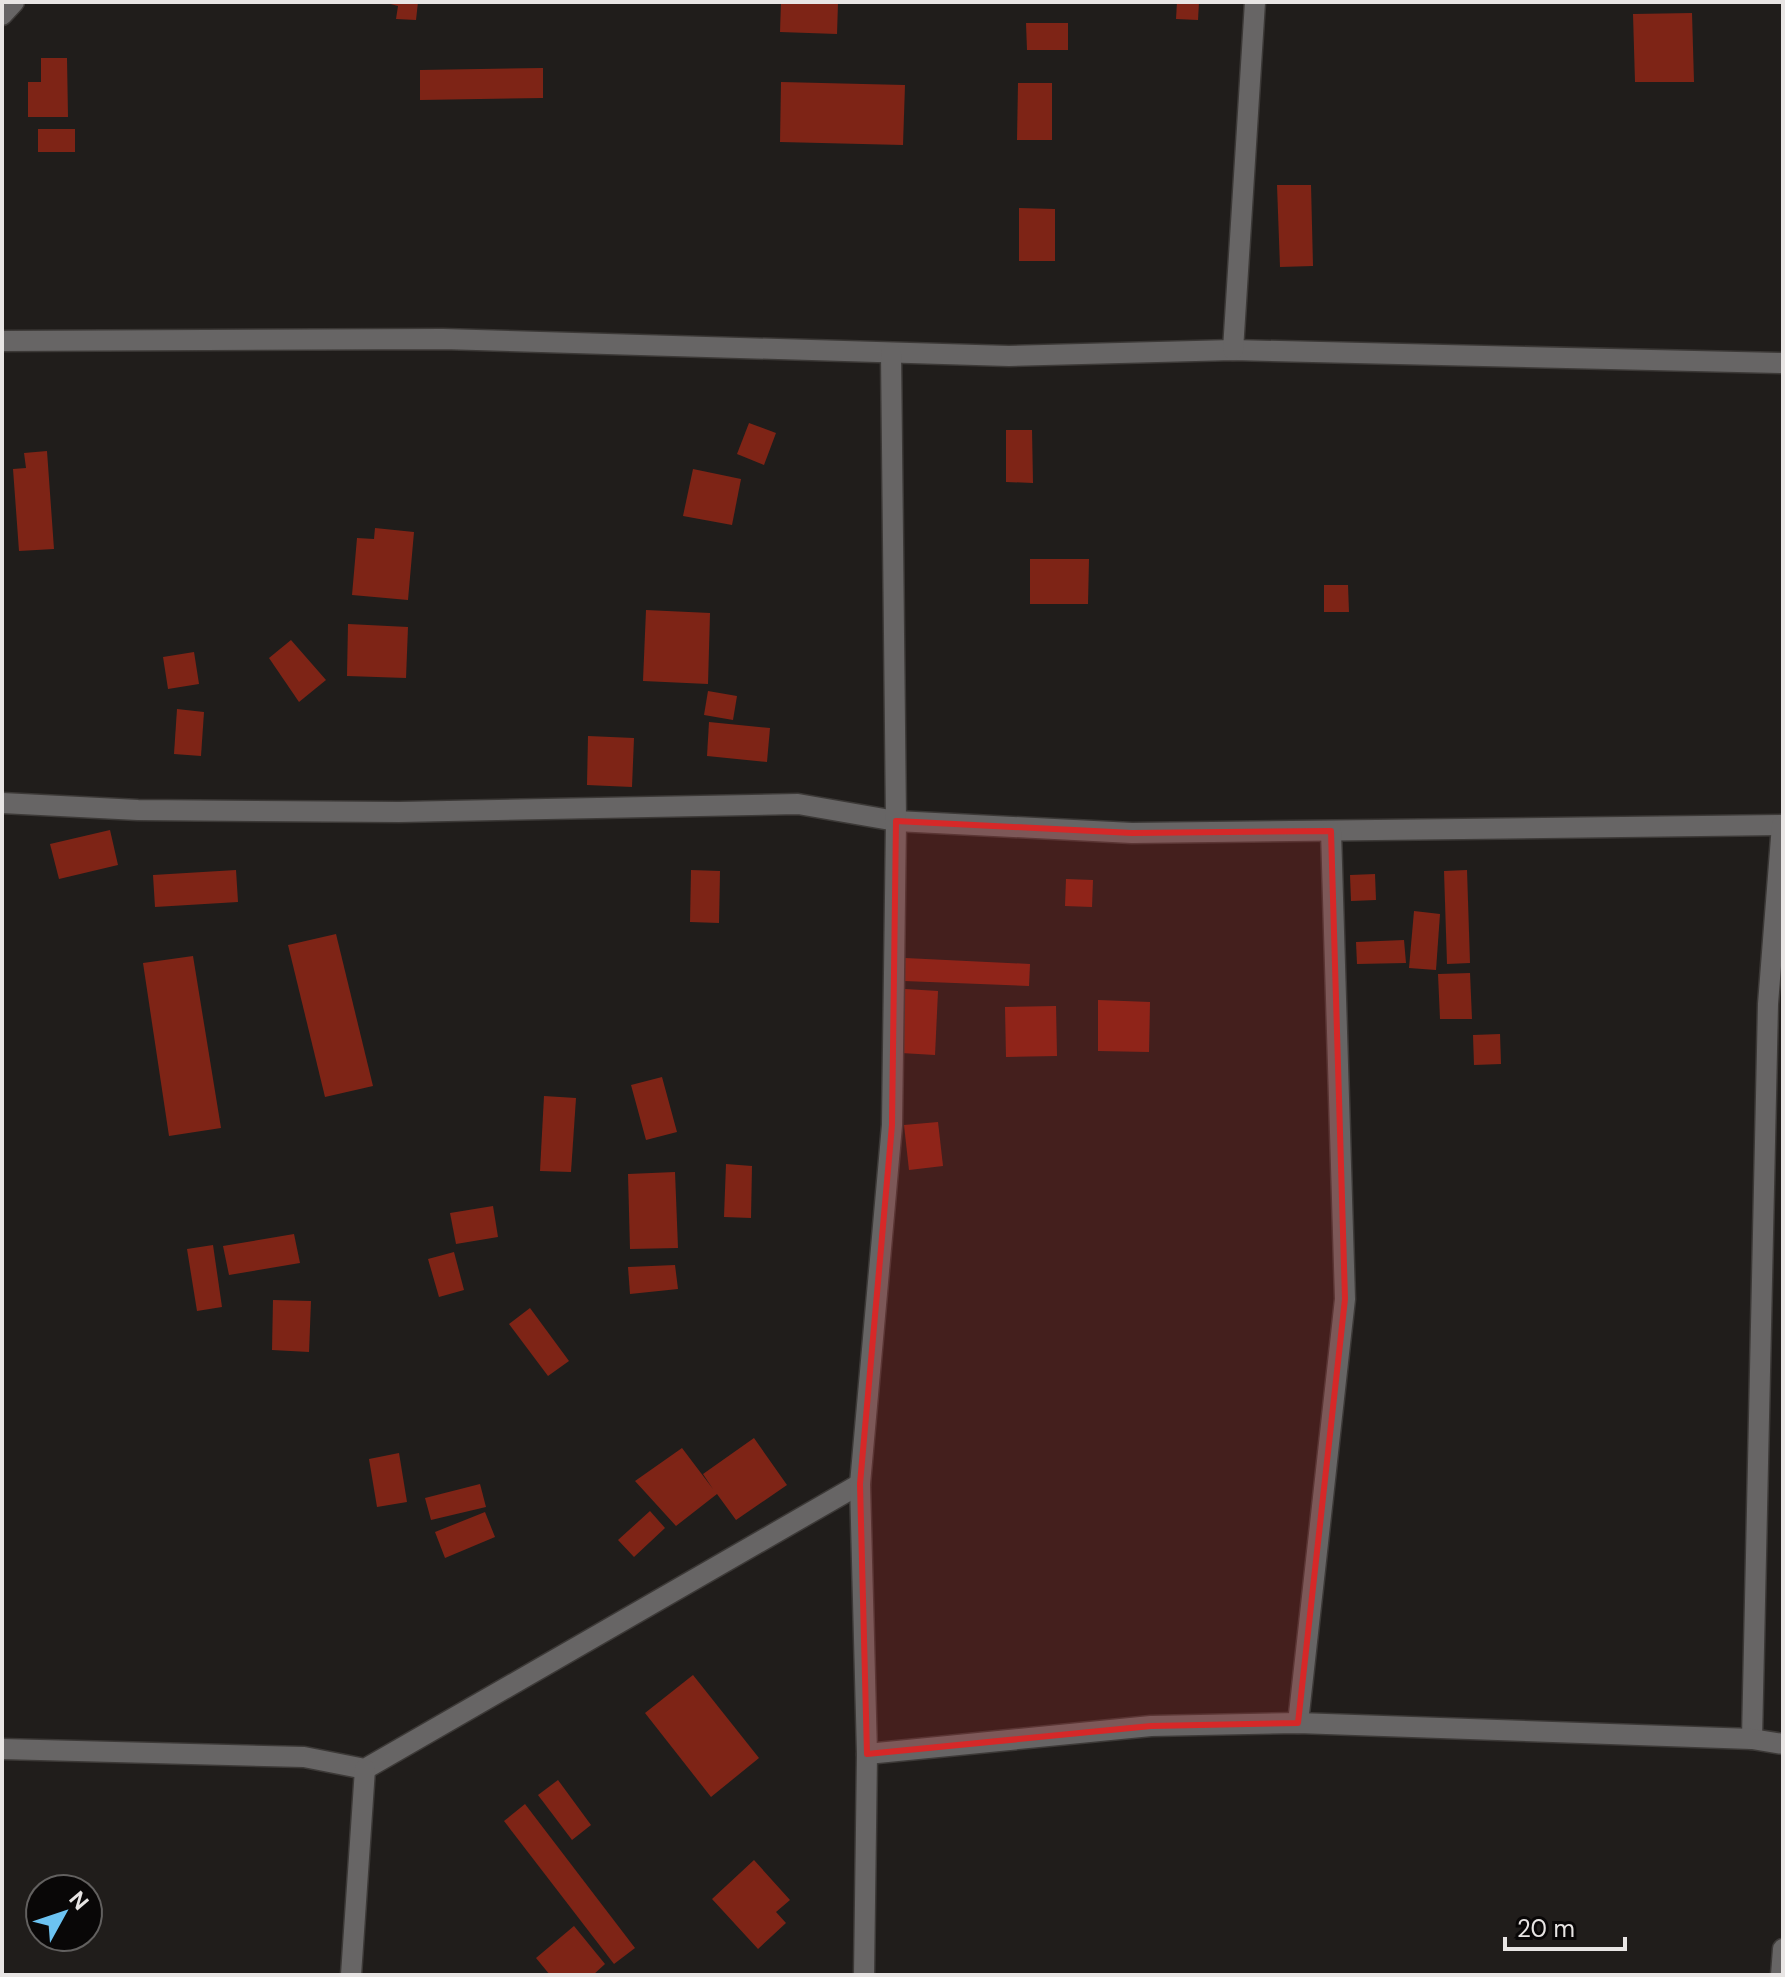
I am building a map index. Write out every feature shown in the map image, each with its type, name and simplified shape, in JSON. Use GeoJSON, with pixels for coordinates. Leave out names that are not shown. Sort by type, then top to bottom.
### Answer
{"type":"FeatureCollection","features":[{"type":"Feature","properties":{"kind":"street"},"geometry":{"type":"LineString","coordinates":[[2,15],[14,2]]}},
{"type":"Feature","properties":{"kind":"street"},"geometry":{"type":"LineString","coordinates":[[1233,350],[1255,2]]}},
{"type":"Feature","properties":{"kind":"street"},"geometry":{"type":"LineString","coordinates":[[2,341],[443,339],[1009,356],[1233,350],[1783,363]]}},
{"type":"Feature","properties":{"kind":"street"},"geometry":{"type":"LineString","coordinates":[[864,1975],[867,1754],[860,1484],[892,1125],[896,821],[891,353]]}},
{"type":"Feature","properties":{"kind":"street"},"geometry":{"type":"LineString","coordinates":[[2,803],[138,810],[384,812],[798,804],[896,821],[1132,833],[1783,825],[1768,1004],[1752,1739]]}},
{"type":"Feature","properties":{"kind":"street"},"geometry":{"type":"LineString","coordinates":[[1298,1723],[1345,1299],[1331,831]]}},
{"type":"Feature","properties":{"kind":"street"},"geometry":{"type":"LineString","coordinates":[[2,1749],[304,1757],[365,1769],[860,1484]]}},
{"type":"Feature","properties":{"kind":"street"},"geometry":{"type":"LineString","coordinates":[[867,1754],[1151,1726],[1298,1723],[1752,1739],[1783,1744]]}},
{"type":"Feature","properties":{"kind":"street"},"geometry":{"type":"LineString","coordinates":[[351,1975],[365,1769]]}},
{"type":"Feature","properties":{"kind":"street"},"geometry":{"type":"LineString","coordinates":[[1781,1975],[1783,1949]]}},
{"type":"Feature","properties":{"kind":"highlighted area"},"geometry":{"type":"Polygon","coordinates":[[[896,821],[1132,833],[1331,831],[1345,1299],[1298,1723],[1151,1726],[867,1754],[860,1484],[892,1125],[896,821]]]}},
{"type":"Feature","properties":{"kind":"building"},"geometry":{"type":"Polygon","coordinates":[[[383,2],[418,2],[416,20],[396,19],[398,6],[383,2]]]}},
{"type":"Feature","properties":{"kind":"building"},"geometry":{"type":"Polygon","coordinates":[[[781,2],[838,2],[837,34],[780,32],[781,2]]]}},
{"type":"Feature","properties":{"kind":"building"},"geometry":{"type":"Polygon","coordinates":[[[1177,2],[1199,2],[1198,20],[1176,19],[1177,2]]]}},
{"type":"Feature","properties":{"kind":"building"},"geometry":{"type":"Polygon","coordinates":[[[1692,13],[1694,82],[1635,82],[1633,14],[1692,13]]]}},
{"type":"Feature","properties":{"kind":"building"},"geometry":{"type":"Polygon","coordinates":[[[1026,23],[1068,23],[1068,50],[1027,50],[1026,23]]]}},
{"type":"Feature","properties":{"kind":"building"},"geometry":{"type":"Polygon","coordinates":[[[41,58],[67,58],[68,117],[28,117],[28,82],[41,82],[41,58]]]}},
{"type":"Feature","properties":{"kind":"building"},"geometry":{"type":"Polygon","coordinates":[[[543,68],[543,98],[420,100],[420,70],[543,68]]]}},
{"type":"Feature","properties":{"kind":"building"},"geometry":{"type":"Polygon","coordinates":[[[781,82],[905,85],[903,145],[780,142],[781,82]]]}},
{"type":"Feature","properties":{"kind":"building"},"geometry":{"type":"Polygon","coordinates":[[[1018,83],[1052,83],[1052,140],[1017,140],[1018,83]]]}},
{"type":"Feature","properties":{"kind":"building"},"geometry":{"type":"Polygon","coordinates":[[[38,129],[75,129],[75,152],[38,152],[38,129]]]}},
{"type":"Feature","properties":{"kind":"building"},"geometry":{"type":"Polygon","coordinates":[[[1277,185],[1311,185],[1313,266],[1280,267],[1277,185]]]}},
{"type":"Feature","properties":{"kind":"building"},"geometry":{"type":"Polygon","coordinates":[[[1019,208],[1055,209],[1055,261],[1019,261],[1019,208]]]}},
{"type":"Feature","properties":{"kind":"building"},"geometry":{"type":"Polygon","coordinates":[[[749,423],[776,433],[764,465],[737,454],[749,423]]]}},
{"type":"Feature","properties":{"kind":"building"},"geometry":{"type":"Polygon","coordinates":[[[1006,430],[1032,430],[1033,483],[1006,482],[1006,430]]]}},
{"type":"Feature","properties":{"kind":"building"},"geometry":{"type":"Polygon","coordinates":[[[47,451],[54,549],[19,551],[13,469],[26,468],[24,453],[47,451]]]}},
{"type":"Feature","properties":{"kind":"building"},"geometry":{"type":"Polygon","coordinates":[[[693,469],[741,479],[732,525],[683,516],[693,469]]]}},
{"type":"Feature","properties":{"kind":"building"},"geometry":{"type":"Polygon","coordinates":[[[375,528],[414,532],[408,600],[352,595],[357,538],[374,539],[375,528]]]}},
{"type":"Feature","properties":{"kind":"building"},"geometry":{"type":"Polygon","coordinates":[[[1030,559],[1089,559],[1088,604],[1030,604],[1030,559]]]}},
{"type":"Feature","properties":{"kind":"building"},"geometry":{"type":"Polygon","coordinates":[[[1324,585],[1348,585],[1349,612],[1324,612],[1324,585]]]}},
{"type":"Feature","properties":{"kind":"building"},"geometry":{"type":"Polygon","coordinates":[[[646,610],[710,613],[708,684],[643,681],[646,610]]]}},
{"type":"Feature","properties":{"kind":"building"},"geometry":{"type":"Polygon","coordinates":[[[348,624],[408,627],[406,678],[347,676],[348,624]]]}},
{"type":"Feature","properties":{"kind":"building"},"geometry":{"type":"Polygon","coordinates":[[[291,640],[326,680],[299,702],[269,658],[291,640]]]}},
{"type":"Feature","properties":{"kind":"building"},"geometry":{"type":"Polygon","coordinates":[[[194,652],[199,684],[168,689],[163,657],[194,652]]]}},
{"type":"Feature","properties":{"kind":"building"},"geometry":{"type":"Polygon","coordinates":[[[708,691],[737,696],[733,720],[704,715],[708,691]]]}},
{"type":"Feature","properties":{"kind":"building"},"geometry":{"type":"Polygon","coordinates":[[[177,709],[204,712],[201,756],[174,754],[177,709]]]}},
{"type":"Feature","properties":{"kind":"building"},"geometry":{"type":"Polygon","coordinates":[[[709,722],[770,728],[767,762],[707,756],[709,722]]]}},
{"type":"Feature","properties":{"kind":"building"},"geometry":{"type":"Polygon","coordinates":[[[588,736],[634,738],[632,787],[587,785],[588,736]]]}},
{"type":"Feature","properties":{"kind":"building"},"geometry":{"type":"Polygon","coordinates":[[[110,830],[118,865],[59,879],[50,844],[110,830]]]}},
{"type":"Feature","properties":{"kind":"building"},"geometry":{"type":"Polygon","coordinates":[[[236,870],[238,902],[155,907],[153,875],[236,870]]]}},
{"type":"Feature","properties":{"kind":"building"},"geometry":{"type":"Polygon","coordinates":[[[691,870],[720,871],[719,923],[690,922],[691,870]]]}},
{"type":"Feature","properties":{"kind":"building"},"geometry":{"type":"Polygon","coordinates":[[[1467,870],[1470,963],[1447,964],[1444,871],[1467,870]]]}},
{"type":"Feature","properties":{"kind":"building"},"geometry":{"type":"Polygon","coordinates":[[[1375,874],[1376,900],[1351,901],[1350,875],[1375,874]]]}},
{"type":"Feature","properties":{"kind":"building"},"geometry":{"type":"Polygon","coordinates":[[[1066,879],[1093,880],[1092,907],[1065,906],[1066,879]]]}},
{"type":"Feature","properties":{"kind":"building"},"geometry":{"type":"Polygon","coordinates":[[[1414,911],[1440,914],[1436,970],[1409,968],[1414,911]]]}},
{"type":"Feature","properties":{"kind":"building"},"geometry":{"type":"Polygon","coordinates":[[[336,934],[373,1086],[325,1097],[288,945],[336,934]]]}},
{"type":"Feature","properties":{"kind":"building"},"geometry":{"type":"Polygon","coordinates":[[[1404,940],[1406,963],[1357,964],[1356,942],[1404,940]]]}},
{"type":"Feature","properties":{"kind":"building"},"geometry":{"type":"Polygon","coordinates":[[[193,956],[221,1128],[169,1136],[143,963],[193,956]]]}},
{"type":"Feature","properties":{"kind":"building"},"geometry":{"type":"Polygon","coordinates":[[[905,958],[1030,964],[1029,986],[904,981],[905,958]]]}},
{"type":"Feature","properties":{"kind":"building"},"geometry":{"type":"Polygon","coordinates":[[[1470,973],[1472,1019],[1440,1019],[1438,974],[1470,973]]]}},
{"type":"Feature","properties":{"kind":"building"},"geometry":{"type":"Polygon","coordinates":[[[905,989],[938,991],[935,1055],[901,1053],[905,989]]]}},
{"type":"Feature","properties":{"kind":"building"},"geometry":{"type":"Polygon","coordinates":[[[1098,1000],[1150,1002],[1149,1052],[1098,1051],[1098,1000]]]}},
{"type":"Feature","properties":{"kind":"building"},"geometry":{"type":"Polygon","coordinates":[[[1056,1006],[1057,1056],[1006,1057],[1005,1007],[1056,1006]]]}},
{"type":"Feature","properties":{"kind":"building"},"geometry":{"type":"Polygon","coordinates":[[[1500,1034],[1501,1064],[1474,1065],[1473,1035],[1500,1034]]]}},
{"type":"Feature","properties":{"kind":"building"},"geometry":{"type":"Polygon","coordinates":[[[662,1077],[677,1132],[646,1140],[631,1085],[662,1077]]]}},
{"type":"Feature","properties":{"kind":"building"},"geometry":{"type":"Polygon","coordinates":[[[544,1096],[576,1098],[571,1172],[540,1171],[544,1096]]]}},
{"type":"Feature","properties":{"kind":"building"},"geometry":{"type":"Polygon","coordinates":[[[938,1122],[943,1166],[909,1170],[904,1125],[938,1122]]]}},
{"type":"Feature","properties":{"kind":"building"},"geometry":{"type":"Polygon","coordinates":[[[726,1164],[752,1166],[751,1218],[724,1217],[726,1164]]]}},
{"type":"Feature","properties":{"kind":"building"},"geometry":{"type":"Polygon","coordinates":[[[675,1172],[678,1248],[630,1249],[628,1174],[675,1172]]]}},
{"type":"Feature","properties":{"kind":"building"},"geometry":{"type":"Polygon","coordinates":[[[493,1206],[498,1237],[456,1244],[450,1213],[493,1206]]]}},
{"type":"Feature","properties":{"kind":"building"},"geometry":{"type":"Polygon","coordinates":[[[294,1234],[300,1263],[229,1275],[223,1246],[294,1234]]]}},
{"type":"Feature","properties":{"kind":"building"},"geometry":{"type":"Polygon","coordinates":[[[213,1245],[222,1307],[197,1311],[187,1249],[213,1245]]]}},
{"type":"Feature","properties":{"kind":"building"},"geometry":{"type":"Polygon","coordinates":[[[454,1252],[464,1290],[439,1297],[428,1259],[454,1252]]]}},
{"type":"Feature","properties":{"kind":"building"},"geometry":{"type":"Polygon","coordinates":[[[675,1265],[678,1289],[630,1294],[628,1267],[675,1265]]]}},
{"type":"Feature","properties":{"kind":"building"},"geometry":{"type":"Polygon","coordinates":[[[273,1300],[311,1301],[309,1352],[272,1350],[273,1300]]]}},
{"type":"Feature","properties":{"kind":"building"},"geometry":{"type":"Polygon","coordinates":[[[530,1308],[569,1361],[548,1376],[509,1324],[530,1308]]]}},
{"type":"Feature","properties":{"kind":"building"},"geometry":{"type":"Polygon","coordinates":[[[754,1438],[787,1485],[736,1520],[717,1494],[676,1526],[635,1481],[682,1448],[713,1489],[703,1474],[754,1438]]]}},
{"type":"Feature","properties":{"kind":"building"},"geometry":{"type":"Polygon","coordinates":[[[399,1453],[407,1502],[377,1507],[369,1459],[399,1453]]]}},
{"type":"Feature","properties":{"kind":"building"},"geometry":{"type":"Polygon","coordinates":[[[480,1484],[486,1507],[431,1520],[425,1498],[480,1484]]]}},
{"type":"Feature","properties":{"kind":"building"},"geometry":{"type":"Polygon","coordinates":[[[650,1511],[665,1528],[634,1557],[618,1540],[650,1511]]]}},
{"type":"Feature","properties":{"kind":"building"},"geometry":{"type":"Polygon","coordinates":[[[485,1512],[495,1537],[445,1558],[435,1532],[485,1512]]]}},
{"type":"Feature","properties":{"kind":"building"},"geometry":{"type":"Polygon","coordinates":[[[693,1675],[759,1758],[711,1797],[645,1713],[693,1675]]]}},
{"type":"Feature","properties":{"kind":"building"},"geometry":{"type":"Polygon","coordinates":[[[558,1780],[591,1825],[572,1840],[538,1795],[558,1780]]]}},
{"type":"Feature","properties":{"kind":"building"},"geometry":{"type":"Polygon","coordinates":[[[525,1804],[635,1948],[614,1964],[504,1821],[525,1804]]]}},
{"type":"Feature","properties":{"kind":"building"},"geometry":{"type":"Polygon","coordinates":[[[754,1860],[790,1900],[776,1912],[786,1923],[758,1949],[712,1899],[754,1860]]]}},
{"type":"Feature","properties":{"kind":"building"},"geometry":{"type":"Polygon","coordinates":[[[574,1926],[605,1964],[593,1975],[550,1975],[536,1958],[574,1926]]]}}]}
